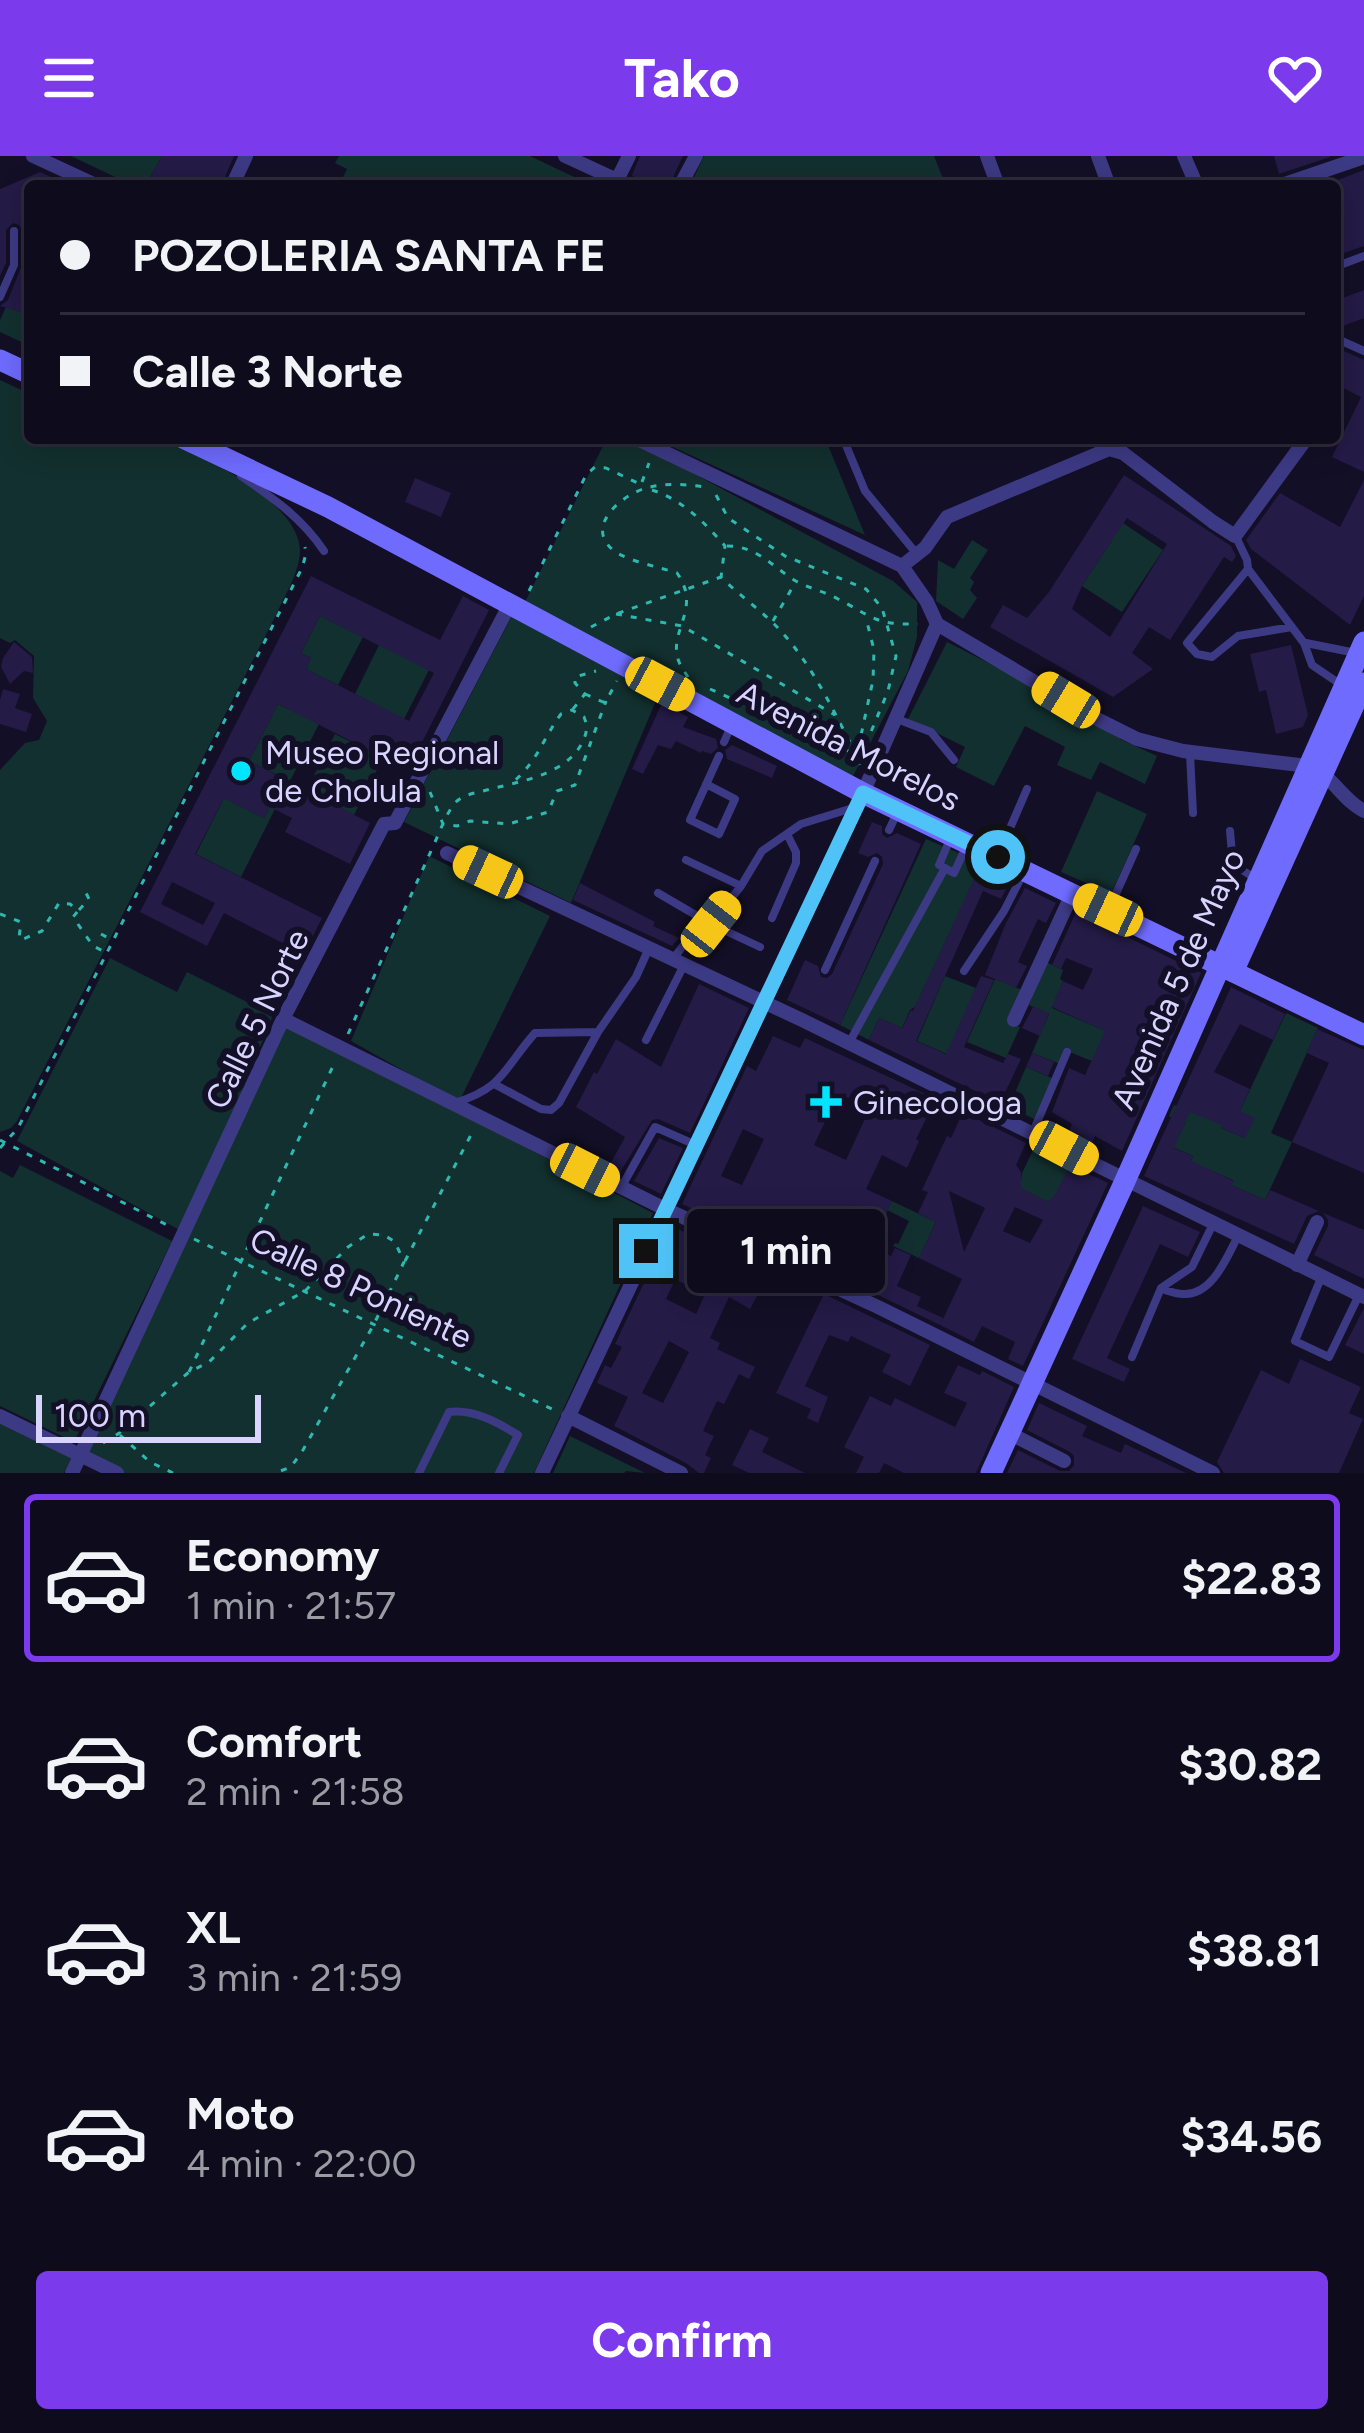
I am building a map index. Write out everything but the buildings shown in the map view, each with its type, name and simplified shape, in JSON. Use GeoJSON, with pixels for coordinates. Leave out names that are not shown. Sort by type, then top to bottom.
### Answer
{"type":"FeatureCollection","features":[{"type":"Feature","properties":{"kind":"main road","name":"Avenida Morelos"},"geometry":{"type":"LineString","coordinates":[[196,444],[328,507],[623,664],[729,733],[863,794],[894,820],[998,857],[1364,1035]]}},
{"type":"Feature","properties":{"kind":"main road","name":"Avenida 5 de Mayo"},"geometry":{"type":"LineString","coordinates":[[991,1473],[1227,969],[1354,685],[1362,648]]}},
{"type":"Feature","properties":{"kind":"main road","name":"Avenida 5 de Mayo"},"geometry":{"type":"LineString","coordinates":[[1227,969],[1258,880],[1316,769]]}},
{"type":"Feature","properties":{"kind":"street"},"geometry":{"type":"LineString","coordinates":[[33,156],[85,180]]}},
{"type":"Feature","properties":{"kind":"street"},"geometry":{"type":"LineString","coordinates":[[565,156],[617,180]]}},
{"type":"Feature","properties":{"kind":"street"},"geometry":{"type":"LineString","coordinates":[[1292,180],[1332,161],[1364,157]]}},
{"type":"Feature","properties":{"kind":"street"},"geometry":{"type":"LineString","coordinates":[[647,444],[902,566],[937,624],[1100,720],[1138,739],[1191,752],[1316,769],[1360,809]]}},
{"type":"Feature","properties":{"kind":"street"},"geometry":{"type":"LineString","coordinates":[[902,566],[925,548],[947,517],[1109,448],[1124,453],[1235,536],[1302,444]]}},
{"type":"Feature","properties":{"kind":"street","name":"Calle 5 Norte"},"geometry":{"type":"LineString","coordinates":[[72,1473],[284,1019],[384,824],[395,823],[515,607]]}},
{"type":"Feature","properties":{"kind":"street"},"geometry":{"type":"LineString","coordinates":[[542,1473],[863,794],[937,624]]}},
{"type":"Feature","properties":{"kind":"street"},"geometry":{"type":"LineString","coordinates":[[447,853],[765,1003],[804,1014],[849,1043],[1362,1296]]}},
{"type":"Feature","properties":{"kind":"street"},"geometry":{"type":"LineString","coordinates":[[1014,1020],[1072,894]]}},
{"type":"Feature","properties":{"kind":"street"},"geometry":{"type":"LineString","coordinates":[[284,1019],[621,1188],[878,1306],[1213,1473]]}},
{"type":"Feature","properties":{"kind":"street"},"geometry":{"type":"LineString","coordinates":[[1297,1265],[1317,1222]]}},
{"type":"Feature","properties":{"kind":"street"},"geometry":{"type":"LineString","coordinates":[[0,1416],[117,1473]]}},
{"type":"Feature","properties":{"kind":"street"},"geometry":{"type":"LineString","coordinates":[[568,1416],[681,1473]]}},
{"type":"Feature","properties":{"kind":"street"},"geometry":{"type":"LineString","coordinates":[[1009,1433],[1064,1461]]}},
{"type":"Feature","properties":{"kind":"lane"},"geometry":{"type":"LineString","coordinates":[[0,298],[14,265],[14,231]]}},
{"type":"Feature","properties":{"kind":"lane"},"geometry":{"type":"LineString","coordinates":[[193,444],[276,500],[309,529],[324,551]]}},
{"type":"Feature","properties":{"kind":"lane"},"geometry":{"type":"LineString","coordinates":[[845,444],[865,491],[917,554]]}},
{"type":"Feature","properties":{"kind":"lane"},"geometry":{"type":"LineString","coordinates":[[1235,536],[1248,569],[1304,643],[1312,665],[1354,685]]}},
{"type":"Feature","properties":{"kind":"lane"},"geometry":{"type":"LineString","coordinates":[[1248,569],[1188,646],[1211,657],[1238,636],[1292,627]]}},
{"type":"Feature","properties":{"kind":"lane"},"geometry":{"type":"LineString","coordinates":[[1304,643],[1362,648]]}},
{"type":"Feature","properties":{"kind":"lane"},"geometry":{"type":"LineString","coordinates":[[896,719],[931,732],[954,760]]}},
{"type":"Feature","properties":{"kind":"lane"},"geometry":{"type":"LineString","coordinates":[[1191,752],[1193,813]]}},
{"type":"Feature","properties":{"kind":"lane"},"geometry":{"type":"LineString","coordinates":[[706,784],[735,799],[719,834],[690,820],[718,756]]}},
{"type":"Feature","properties":{"kind":"lane"},"geometry":{"type":"LineString","coordinates":[[998,857],[1027,789]]}},
{"type":"Feature","properties":{"kind":"lane"},"geometry":{"type":"LineString","coordinates":[[646,1040],[683,946],[711,924],[762,850],[863,794]]}},
{"type":"Feature","properties":{"kind":"lane"},"geometry":{"type":"LineString","coordinates":[[1230,831],[1233,864],[1258,880]]}},
{"type":"Feature","properties":{"kind":"lane"},"geometry":{"type":"LineString","coordinates":[[772,918],[796,863],[788,834]]}},
{"type":"Feature","properties":{"kind":"lane"},"geometry":{"type":"LineString","coordinates":[[959,840],[954,872],[939,865],[959,840]]}},
{"type":"Feature","properties":{"kind":"lane"},"geometry":{"type":"LineString","coordinates":[[1108,910],[1136,849]]}},
{"type":"Feature","properties":{"kind":"lane"},"geometry":{"type":"LineString","coordinates":[[686,860],[740,886]]}},
{"type":"Feature","properties":{"kind":"lane"},"geometry":{"type":"LineString","coordinates":[[825,970],[875,860]]}},
{"type":"Feature","properties":{"kind":"lane"},"geometry":{"type":"LineString","coordinates":[[849,1043],[945,868]]}},
{"type":"Feature","properties":{"kind":"lane"},"geometry":{"type":"LineString","coordinates":[[964,971],[1024,871]]}},
{"type":"Feature","properties":{"kind":"lane"},"geometry":{"type":"LineString","coordinates":[[658,893],[760,947]]}},
{"type":"Feature","properties":{"kind":"lane"},"geometry":{"type":"LineString","coordinates":[[496,1085],[541,1109],[550,1110],[559,1103],[598,1032],[636,977],[649,946]]}},
{"type":"Feature","properties":{"kind":"lane"},"geometry":{"type":"LineString","coordinates":[[453,1104],[496,1085],[535,1033],[598,1032]]}},
{"type":"Feature","properties":{"kind":"lane"},"geometry":{"type":"LineString","coordinates":[[1033,1132],[1067,1052]]}},
{"type":"Feature","properties":{"kind":"lane"},"geometry":{"type":"LineString","coordinates":[[621,1188],[655,1127],[696,1145]]}},
{"type":"Feature","properties":{"kind":"lane"},"geometry":{"type":"LineString","coordinates":[[1132,1357],[1161,1288],[1192,1267],[1214,1224]]}},
{"type":"Feature","properties":{"kind":"lane"},"geometry":{"type":"LineString","coordinates":[[1161,1288],[1187,1295],[1203,1289],[1224,1264],[1238,1236]]}},
{"type":"Feature","properties":{"kind":"lane"},"geometry":{"type":"LineString","coordinates":[[1322,1277],[1295,1341],[1329,1357],[1362,1296]]}},
{"type":"Feature","properties":{"kind":"lane"},"geometry":{"type":"LineString","coordinates":[[419,1473],[449,1412],[465,1410],[518,1435],[499,1473]]}},
{"type":"Feature","properties":{"kind":"path"},"geometry":{"type":"LineString","coordinates":[[644,486],[655,448]]}},
{"type":"Feature","properties":{"kind":"path"},"geometry":{"type":"LineString","coordinates":[[515,607],[586,475],[595,467],[664,494],[701,518],[725,547],[722,577],[772,622],[822,690],[856,754],[863,794]]}},
{"type":"Feature","properties":{"kind":"path"},"geometry":{"type":"LineString","coordinates":[[669,669],[689,680],[677,658],[677,635],[687,616],[682,579],[677,572],[613,551],[604,540],[603,524],[623,499],[644,486],[684,484],[712,489],[728,518],[785,556],[866,589],[881,608],[896,656],[888,691],[868,739],[856,754]]}},
{"type":"Feature","properties":{"kind":"path"},"geometry":{"type":"LineString","coordinates":[[0,1148],[18,1129],[302,568],[305,544]]}},
{"type":"Feature","properties":{"kind":"path"},"geometry":{"type":"LineString","coordinates":[[725,547],[758,553],[796,581],[886,625],[937,624]]}},
{"type":"Feature","properties":{"kind":"path"},"geometry":{"type":"LineString","coordinates":[[590,627],[722,577]]}},
{"type":"Feature","properties":{"kind":"path"},"geometry":{"type":"LineString","coordinates":[[772,622],[796,581]]}},
{"type":"Feature","properties":{"kind":"path"},"geometry":{"type":"LineString","coordinates":[[616,614],[682,626],[836,716]]}},
{"type":"Feature","properties":{"kind":"path"},"geometry":{"type":"LineString","coordinates":[[856,754],[873,680],[874,650],[866,616]]}},
{"type":"Feature","properties":{"kind":"path"},"geometry":{"type":"LineString","coordinates":[[607,701],[585,694],[574,677],[623,664]]}},
{"type":"Feature","properties":{"kind":"path"},"geometry":{"type":"LineString","coordinates":[[443,824],[509,824],[548,812],[557,791],[575,784],[623,664]]}},
{"type":"Feature","properties":{"kind":"path"},"geometry":{"type":"LineString","coordinates":[[710,689],[856,754]]}},
{"type":"Feature","properties":{"kind":"path"},"geometry":{"type":"LineString","coordinates":[[512,783],[540,752],[561,714],[572,710],[585,694]]}},
{"type":"Feature","properties":{"kind":"path"},"geometry":{"type":"LineString","coordinates":[[189,1372],[443,824],[460,798],[570,761],[584,741],[587,722],[572,710]]}},
{"type":"Feature","properties":{"kind":"path"},"geometry":{"type":"LineString","coordinates":[[584,741],[590,744]]}},
{"type":"Feature","properties":{"kind":"path"},"geometry":{"type":"LineString","coordinates":[[422,771],[443,824]]}},
{"type":"Feature","properties":{"kind":"path"},"geometry":{"type":"LineString","coordinates":[[86,893],[89,898],[73,916],[93,946],[107,953]]}},
{"type":"Feature","properties":{"kind":"path"},"geometry":{"type":"LineString","coordinates":[[0,914],[21,922],[21,940],[42,931],[59,903],[78,911]]}},
{"type":"Feature","properties":{"kind":"path"},"geometry":{"type":"LineString","coordinates":[[101,934],[113,941]]}},
{"type":"Feature","properties":{"kind":"path"},"geometry":{"type":"LineString","coordinates":[[275,1473],[291,1466],[303,1450],[481,1118]]}},
{"type":"Feature","properties":{"kind":"path","name":"Calle 8 Poniente"},"geometry":{"type":"LineString","coordinates":[[3,1142],[568,1416]]}},
{"type":"Feature","properties":{"kind":"path"},"geometry":{"type":"LineString","coordinates":[[173,1473],[149,1462],[118,1434],[189,1372],[209,1362],[248,1322],[305,1292],[348,1247],[368,1234],[395,1242],[404,1262]]}},
{"type":"Feature","properties":{"kind":"green space"},"geometry":{"type":"Polygon","coordinates":[[[71,156],[162,156],[148,180],[121,180],[71,156]]]}},
{"type":"Feature","properties":{"kind":"green space"},"geometry":{"type":"Polygon","coordinates":[[[339,156],[530,156],[580,180],[342,180],[347,169],[335,163],[339,156]]]}},
{"type":"Feature","properties":{"kind":"green space"},"geometry":{"type":"Polygon","coordinates":[[[704,156],[934,156],[944,180],[693,180],[704,156]]]}},
{"type":"Feature","properties":{"kind":"green space"},"geometry":{"type":"Polygon","coordinates":[[[6,307],[24,313],[24,343],[0,332],[6,307]]]}},
{"type":"Feature","properties":{"kind":"green space"},"geometry":{"type":"Polygon","coordinates":[[[0,380],[24,391],[24,444],[169,444],[241,479],[282,513],[295,531],[299,558],[278,611],[17,1121],[0,1132],[0,770],[25,743],[39,740],[47,721],[33,698],[34,656],[15,640],[10,643],[0,638],[0,380]]]}},
{"type":"Feature","properties":{"kind":"green space"},"geometry":{"type":"Polygon","coordinates":[[[604,444],[637,444],[893,581],[917,602],[917,637],[908,671],[853,776],[524,604],[604,444]]]}},
{"type":"Feature","properties":{"kind":"green space"},"geometry":{"type":"Polygon","coordinates":[[[666,444],[827,444],[865,535],[666,444]]]}},
{"type":"Feature","properties":{"kind":"green space"},"geometry":{"type":"Polygon","coordinates":[[[1123,523],[1163,550],[1122,612],[1082,586],[1123,523]]]}},
{"type":"Feature","properties":{"kind":"green space"},"geometry":{"type":"Polygon","coordinates":[[[972,540],[988,550],[970,578],[974,582],[970,590],[977,598],[963,619],[936,601],[938,560],[954,569],[972,540]]]}},
{"type":"Feature","properties":{"kind":"green space"},"geometry":{"type":"Polygon","coordinates":[[[513,614],[658,696],[571,903],[404,822],[513,614]]]}},
{"type":"Feature","properties":{"kind":"green space"},"geometry":{"type":"Polygon","coordinates":[[[320,616],[363,637],[338,685],[306,669],[311,658],[301,653],[320,616]]]}},
{"type":"Feature","properties":{"kind":"green space"},"geometry":{"type":"Polygon","coordinates":[[[947,642],[1124,731],[1120,739],[1157,756],[1145,784],[1100,762],[1091,780],[1057,765],[1065,747],[1025,726],[994,786],[956,767],[965,747],[908,719],[947,642]]]}},
{"type":"Feature","properties":{"kind":"green space"},"geometry":{"type":"Polygon","coordinates":[[[379,645],[429,670],[404,719],[355,694],[379,645]]]}},
{"type":"Feature","properties":{"kind":"green space"},"geometry":{"type":"Polygon","coordinates":[[[278,704],[319,724],[290,781],[249,761],[278,704]]]}},
{"type":"Feature","properties":{"kind":"green space"},"geometry":{"type":"Polygon","coordinates":[[[335,734],[383,758],[354,815],[306,791],[335,734]]]}},
{"type":"Feature","properties":{"kind":"green space"},"geometry":{"type":"Polygon","coordinates":[[[1097,791],[1147,814],[1111,894],[1061,872],[1097,791]]]}},
{"type":"Feature","properties":{"kind":"green space"},"geometry":{"type":"Polygon","coordinates":[[[224,798],[264,818],[270,807],[275,809],[241,877],[196,854],[224,798]]]}},
{"type":"Feature","properties":{"kind":"green space"},"geometry":{"type":"Polygon","coordinates":[[[926,839],[982,863],[902,1028],[879,1018],[869,1040],[840,1025],[926,839]]]}},
{"type":"Feature","properties":{"kind":"green space"},"geometry":{"type":"Polygon","coordinates":[[[429,856],[550,916],[459,1102],[351,1041],[429,856]]]}},
{"type":"Feature","properties":{"kind":"green space"},"geometry":{"type":"Polygon","coordinates":[[[110,958],[177,992],[187,972],[273,1015],[185,1233],[17,1141],[110,958]]]}},
{"type":"Feature","properties":{"kind":"green space"},"geometry":{"type":"Polygon","coordinates":[[[1046,962],[1063,970],[1052,1008],[1108,1032],[1092,1061],[1067,1051],[1060,1064],[1032,1053],[1049,1014],[1029,1005],[1046,962]]]}},
{"type":"Feature","properties":{"kind":"green space"},"geometry":{"type":"Polygon","coordinates":[[[945,976],[976,988],[947,1054],[917,1041],[945,976]]]}},
{"type":"Feature","properties":{"kind":"green space"},"geometry":{"type":"Polygon","coordinates":[[[995,979],[1022,990],[1009,1022],[1020,1027],[1006,1058],[967,1042],[995,979]]]}},
{"type":"Feature","properties":{"kind":"green space"},"geometry":{"type":"Polygon","coordinates":[[[1286,1013],[1318,1028],[1271,1133],[1292,1142],[1265,1200],[1191,1162],[1193,1156],[1173,1147],[1185,1124],[1169,1116],[1174,1105],[1225,1119],[1221,1128],[1245,1138],[1240,1111],[1286,1013]]]}},
{"type":"Feature","properties":{"kind":"green space"},"geometry":{"type":"Polygon","coordinates":[[[286,1024],[653,1213],[534,1473],[122,1473],[83,1454],[286,1024]]]}},
{"type":"Feature","properties":{"kind":"green space"},"geometry":{"type":"Polygon","coordinates":[[[1026,1067],[1054,1079],[1036,1120],[1009,1107],[1026,1067]]]}},
{"type":"Feature","properties":{"kind":"green space"},"geometry":{"type":"Polygon","coordinates":[[[1035,1146],[1071,1164],[1051,1204],[1020,1188],[1035,1146]]]}},
{"type":"Feature","properties":{"kind":"green space"},"geometry":{"type":"Polygon","coordinates":[[[20,1165],[172,1241],[74,1442],[0,1406],[0,1171],[13,1178],[20,1165]]]}},
{"type":"Feature","properties":{"kind":"green space"},"geometry":{"type":"Polygon","coordinates":[[[892,1201],[936,1222],[919,1258],[893,1246],[909,1221],[887,1210],[892,1201]]]}},
{"type":"Feature","properties":{"kind":"green space"},"geometry":{"type":"Polygon","coordinates":[[[0,1421],[72,1456],[64,1473],[0,1473],[0,1421]]]}},
{"type":"Feature","properties":{"kind":"green space"},"geometry":{"type":"Polygon","coordinates":[[[570,1436],[645,1473],[553,1473],[570,1436]]]}},
{"type":"Feature","properties":{"kind":"place","name":"Museo Regional de Cholula"},"geometry":{"type":"Point","coordinates":[241,771]}},
{"type":"Feature","properties":{"kind":"place","name":"Ginecologa"},"geometry":{"type":"Point","coordinates":[826,1102]}},
{"type":"Feature","properties":{"kind":"route"},"geometry":{"type":"LineString","coordinates":[[646,1251],[863,793],[998,857]]}}]}
